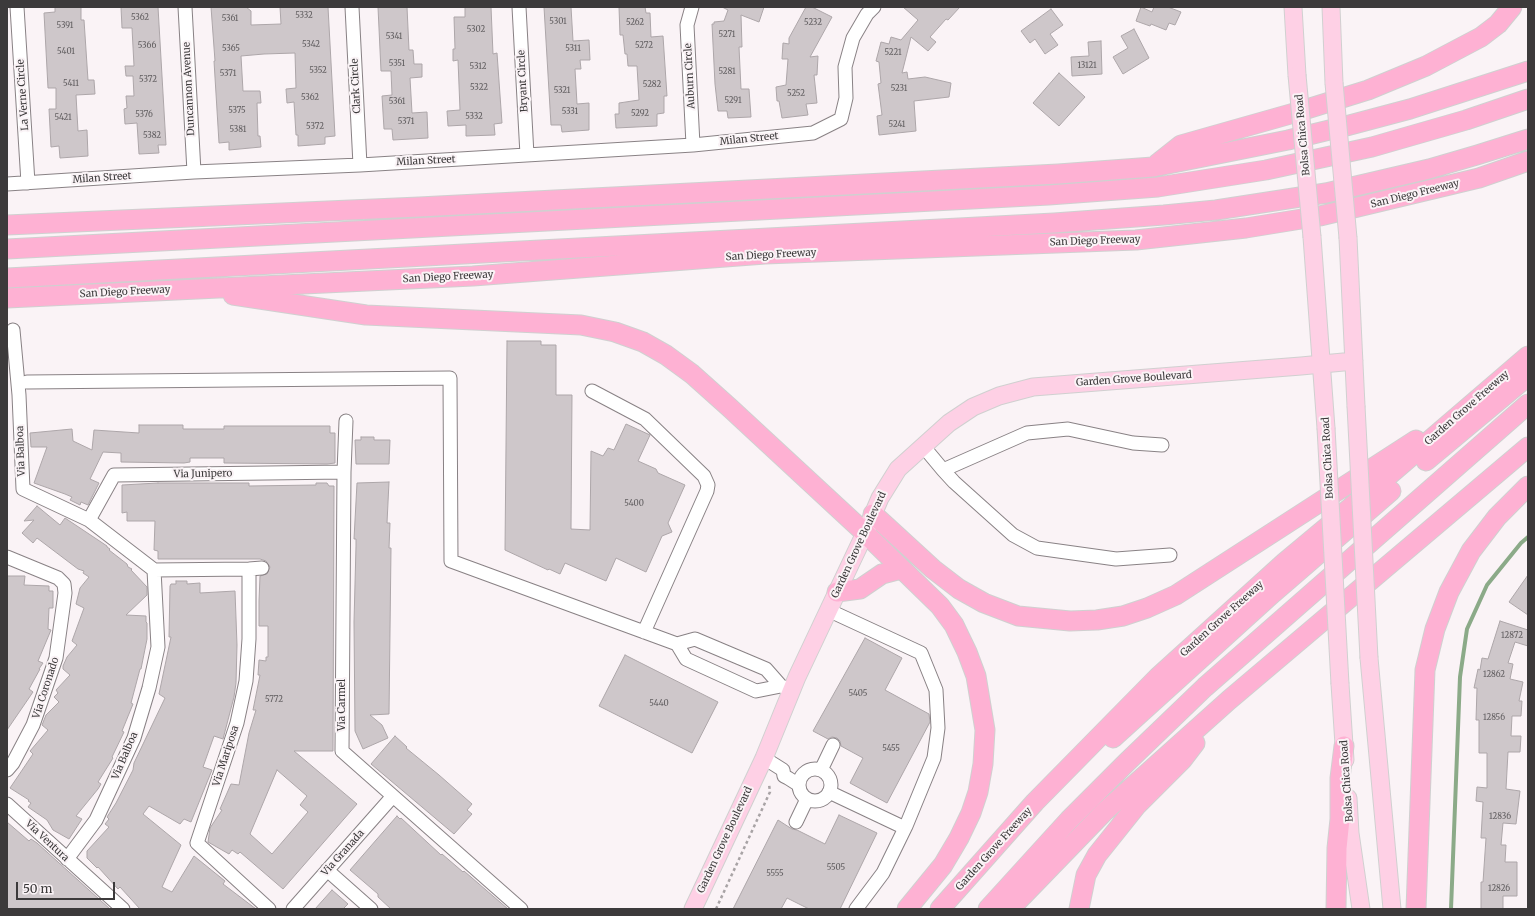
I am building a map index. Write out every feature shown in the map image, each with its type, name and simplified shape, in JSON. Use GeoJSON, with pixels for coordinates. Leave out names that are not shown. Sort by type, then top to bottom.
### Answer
{"type":"FeatureCollection","features":[{"type":"Feature","properties":{"kind":"highway"},"geometry":{"type":"LineString","coordinates":[[1153,167],[1181,145],[1368,90],[1426,66],[1481,37],[1498,24],[1512,7]]}},
{"type":"Feature","properties":{"kind":"highway"},"geometry":{"type":"LineString","coordinates":[[7,225],[419,207],[1153,167],[1288,140],[1346,126],[1410,109],[1528,72]]}},
{"type":"Feature","properties":{"kind":"highway"},"geometry":{"type":"LineString","coordinates":[[7,249],[1041,195],[1158,186],[1266,170],[1372,147],[1466,120],[1528,99]]}},
{"type":"Feature","properties":{"kind":"highway"},"geometry":{"type":"LineString","coordinates":[[7,278],[1054,223],[1164,215],[1216,210],[1326,193],[1429,169],[1528,139]]}},
{"type":"Feature","properties":{"kind":"highway","name":"San Diego Freeway"},"geometry":{"type":"LineString","coordinates":[[7,298],[473,276],[765,254],[1136,240],[1246,228],[1327,214],[1479,178],[1528,161]]}},
{"type":"Feature","properties":{"kind":"highway"},"geometry":{"type":"LineString","coordinates":[[190,289],[366,315],[581,325],[615,332],[643,342],[666,355],[692,374],[865,533],[940,606],[954,625],[967,652],[976,676],[985,730],[983,764],[978,792],[971,813],[959,838],[943,865],[907,909]]}},
{"type":"Feature","properties":{"kind":"highway","name":"Garden Grove Freeway"},"geometry":{"type":"LineString","coordinates":[[940,909],[1035,802],[1158,677],[1285,562],[1528,356]]}},
{"type":"Feature","properties":{"kind":"highway"},"geometry":{"type":"LineString","coordinates":[[1086,749],[1116,737],[1273,593],[1528,376]]}},
{"type":"Feature","properties":{"kind":"highway"},"geometry":{"type":"LineString","coordinates":[[873,514],[933,569],[959,589],[984,603],[1018,616],[1037,618],[1070,621],[1096,620],[1123,616],[1147,608],[1176,595],[1474,402]]}},
{"type":"Feature","properties":{"kind":"highway"},"geometry":{"type":"LineString","coordinates":[[988,909],[1085,804],[1205,687],[1528,404]]}},
{"type":"Feature","properties":{"kind":"highway"},"geometry":{"type":"LineString","coordinates":[[1010,909],[1104,812],[1229,700],[1528,447]]}},
{"type":"Feature","properties":{"kind":"highway"},"geometry":{"type":"LineString","coordinates":[[1416,909],[1425,670],[1435,629],[1449,592],[1471,551],[1497,517],[1528,486]]}},
{"type":"Feature","properties":{"kind":"highway"},"geometry":{"type":"LineString","coordinates":[[837,592],[860,589],[882,574],[901,569]]}},
{"type":"Feature","properties":{"kind":"highway"},"geometry":{"type":"LineString","coordinates":[[1079,909],[1086,875],[1097,855],[1136,805],[1182,760],[1229,700]]}},
{"type":"Feature","properties":{"kind":"highway"},"geometry":{"type":"LineString","coordinates":[[1336,909],[1337,848],[1340,819],[1340,778],[1344,746]]}},
{"type":"Feature","properties":{"kind":"main road","name":"Bolsa Chica Road"},"geometry":{"type":"LineString","coordinates":[[1293,7],[1297,75],[1322,364],[1350,833],[1360,909]]}},
{"type":"Feature","properties":{"kind":"main road"},"geometry":{"type":"LineString","coordinates":[[1331,7],[1334,83],[1348,238],[1369,658],[1392,909]]}},
{"type":"Feature","properties":{"kind":"main road","name":"Garden Grove Boulevard"},"geometry":{"type":"LineString","coordinates":[[693,909],[764,758],[786,688],[837,592],[880,498],[898,468],[949,423],[973,407],[999,396],[1033,387],[1354,361]]}},
{"type":"Feature","properties":{"kind":"street","name":"La Verne Circle"},"geometry":{"type":"LineString","coordinates":[[17,7],[28,183]]}},
{"type":"Feature","properties":{"kind":"street","name":"Duncannon Avenue"},"geometry":{"type":"LineString","coordinates":[[185,7],[194,172]]}},
{"type":"Feature","properties":{"kind":"street","name":"Clark Circle"},"geometry":{"type":"LineString","coordinates":[[352,7],[360,165]]}},
{"type":"Feature","properties":{"kind":"street","name":"Bryant Circle"},"geometry":{"type":"LineString","coordinates":[[519,7],[527,155]]}},
{"type":"Feature","properties":{"kind":"street","name":"Auburn Circle"},"geometry":{"type":"LineString","coordinates":[[692,7],[687,25],[694,145]]}},
{"type":"Feature","properties":{"kind":"street","name":"Milan Street"},"geometry":{"type":"LineString","coordinates":[[7,184],[194,172],[360,165],[694,145],[813,133],[841,119],[846,98],[845,67],[853,38],[867,14],[874,7]]}},
{"type":"Feature","properties":{"kind":"street","name":"Via Balboa"},"geometry":{"type":"LineString","coordinates":[[13,330],[19,395],[23,489],[89,520],[154,570],[158,647],[150,688],[134,738],[96,820],[67,859]]}},
{"type":"Feature","properties":{"kind":"street"},"geometry":{"type":"LineString","coordinates":[[27,382],[450,378],[451,561],[677,644],[695,639],[766,669],[786,688]]}},
{"type":"Feature","properties":{"kind":"street"},"geometry":{"type":"LineString","coordinates":[[592,391],[645,419],[704,476],[708,485],[707,491],[644,632]]}},
{"type":"Feature","properties":{"kind":"street","name":"Via Carmel"},"geometry":{"type":"LineString","coordinates":[[346,421],[344,472],[342,751],[521,909]]}},
{"type":"Feature","properties":{"kind":"street"},"geometry":{"type":"LineString","coordinates":[[943,470],[1027,433],[1068,429],[1133,443],[1162,445]]}},
{"type":"Feature","properties":{"kind":"street"},"geometry":{"type":"LineString","coordinates":[[922,446],[954,482],[1014,535],[1037,548],[1116,559],[1170,555]]}},
{"type":"Feature","properties":{"kind":"street","name":"Via Junipero"},"geometry":{"type":"LineString","coordinates":[[89,520],[114,475],[344,472]]}},
{"type":"Feature","properties":{"kind":"street","name":"Via Coronado"},"geometry":{"type":"LineString","coordinates":[[7,557],[58,578],[64,584],[65,593],[56,658],[33,725],[13,763],[7,770]]}},
{"type":"Feature","properties":{"kind":"street","name":"Via Mariposa"},"geometry":{"type":"LineString","coordinates":[[154,570],[255,569],[246,681],[237,723],[196,844],[269,909]]}},
{"type":"Feature","properties":{"kind":"street"},"geometry":{"type":"LineString","coordinates":[[828,610],[883,640],[921,653],[936,690],[938,728],[934,758],[905,828],[884,873],[856,909]]}},
{"type":"Feature","properties":{"kind":"street"},"geometry":{"type":"LineString","coordinates":[[677,644],[686,659],[756,692],[786,688]]}},
{"type":"Feature","properties":{"kind":"street"},"geometry":{"type":"LineString","coordinates":[[821,770],[833,745]]}},
{"type":"Feature","properties":{"kind":"street"},"geometry":{"type":"LineString","coordinates":[[764,758],[783,770],[784,776],[801,780]]}},
{"type":"Feature","properties":{"kind":"street"},"geometry":{"type":"LineString","coordinates":[[811,770],[821,770],[826,773],[831,782],[830,792],[822,799],[817,801],[807,799],[803,795],[801,780],[811,770]]}},
{"type":"Feature","properties":{"kind":"street"},"geometry":{"type":"LineString","coordinates":[[830,792],[905,828]]}},
{"type":"Feature","properties":{"kind":"street","name":"Via Granada"},"geometry":{"type":"LineString","coordinates":[[292,909],[393,796]]}},
{"type":"Feature","properties":{"kind":"street"},"geometry":{"type":"LineString","coordinates":[[796,822],[807,799]]}},
{"type":"Feature","properties":{"kind":"street","name":"Via Ventura"},"geometry":{"type":"LineString","coordinates":[[7,804],[122,909]]}},
{"type":"Feature","properties":{"kind":"street"},"geometry":{"type":"LineString","coordinates":[[327,870],[371,909]]}},
{"type":"Feature","properties":{"kind":"path"},"geometry":{"type":"LineString","coordinates":[[716,909],[770,792]]}},
{"type":"Feature","properties":{"kind":"building"},"geometry":{"type":"Polygon","coordinates":[[[55,7],[81,7],[81,20],[84,20],[88,80],[94,80],[95,94],[76,95],[78,131],[87,130],[88,156],[60,158],[59,146],[51,147],[49,109],[56,109],[56,88],[48,88],[44,13],[55,12],[55,7]]]}},
{"type":"Feature","properties":{"kind":"building"},"geometry":{"type":"Polygon","coordinates":[[[121,7],[158,7],[166,145],[158,145],[159,153],[139,154],[137,123],[125,124],[124,109],[127,108],[126,96],[134,96],[133,76],[126,76],[125,66],[134,66],[132,28],[122,28],[121,7]]]}},
{"type":"Feature","properties":{"kind":"building"},"geometry":{"type":"Polygon","coordinates":[[[211,7],[246,7],[251,11],[251,25],[281,24],[280,7],[328,7],[335,136],[325,137],[325,144],[298,146],[294,102],[287,103],[286,89],[296,88],[295,53],[264,54],[241,56],[243,91],[260,91],[261,103],[257,103],[258,136],[260,136],[261,147],[229,150],[229,142],[219,143],[211,7]]]}},
{"type":"Feature","properties":{"kind":"building"},"geometry":{"type":"Polygon","coordinates":[[[378,7],[407,7],[409,50],[413,50],[414,64],[422,64],[422,77],[410,78],[412,113],[427,112],[428,138],[393,140],[392,129],[384,129],[382,96],[392,95],[391,71],[381,71],[378,7]]]}},
{"type":"Feature","properties":{"kind":"building"},"geometry":{"type":"Polygon","coordinates":[[[465,7],[491,7],[493,54],[497,53],[502,123],[494,124],[495,135],[466,136],[466,125],[448,126],[447,111],[460,110],[458,60],[453,61],[453,49],[455,49],[454,17],[465,17],[465,7]]]}},
{"type":"Feature","properties":{"kind":"building"},"geometry":{"type":"Polygon","coordinates":[[[544,7],[571,7],[573,41],[589,40],[590,60],[580,60],[581,69],[575,69],[577,104],[589,103],[589,130],[562,132],[561,125],[551,125],[544,7]]]}},
{"type":"Feature","properties":{"kind":"building"},"geometry":{"type":"Polygon","coordinates":[[[619,7],[645,7],[646,13],[650,13],[651,37],[663,36],[667,96],[664,96],[664,113],[657,114],[657,126],[616,128],[615,114],[619,114],[619,103],[639,100],[637,66],[628,66],[623,35],[620,35],[619,7]]]}},
{"type":"Feature","properties":{"kind":"building"},"geometry":{"type":"Polygon","coordinates":[[[722,7],[764,7],[759,22],[741,15],[742,47],[739,47],[741,89],[749,89],[751,117],[728,118],[727,111],[718,111],[712,24],[714,24],[714,22],[724,21],[728,10],[722,7]]]}},
{"type":"Feature","properties":{"kind":"building"},"geometry":{"type":"Polygon","coordinates":[[[806,7],[812,7],[832,17],[810,57],[818,56],[817,75],[814,75],[817,103],[806,104],[808,115],[782,118],[779,101],[777,101],[776,87],[786,85],[788,59],[782,59],[783,43],[789,44],[789,38],[806,7]]]}},
{"type":"Feature","properties":{"kind":"building"},"geometry":{"type":"Polygon","coordinates":[[[903,7],[960,7],[948,20],[946,19],[930,37],[936,42],[928,51],[911,37],[902,73],[907,72],[908,79],[925,77],[951,83],[949,97],[914,101],[916,131],[879,135],[877,116],[882,115],[878,84],[881,83],[879,62],[876,61],[881,42],[889,44],[891,37],[901,40],[918,20],[903,7]]]}},
{"type":"Feature","properties":{"kind":"building"},"geometry":{"type":"Polygon","coordinates":[[[1141,7],[1152,12],[1154,7],[1168,7],[1181,12],[1175,25],[1169,23],[1166,30],[1151,24],[1150,26],[1136,21],[1141,7]]]}},
{"type":"Feature","properties":{"kind":"building"},"geometry":{"type":"Polygon","coordinates":[[[1051,9],[1063,25],[1050,34],[1058,45],[1045,54],[1035,39],[1030,43],[1021,31],[1051,9]]]}},
{"type":"Feature","properties":{"kind":"building"},"geometry":{"type":"Polygon","coordinates":[[[1134,29],[1149,58],[1123,74],[1113,57],[1128,48],[1121,36],[1134,29]]]}},
{"type":"Feature","properties":{"kind":"building"},"geometry":{"type":"Polygon","coordinates":[[[1101,41],[1102,74],[1072,76],[1071,57],[1089,56],[1088,42],[1101,41]]]}},
{"type":"Feature","properties":{"kind":"building"},"geometry":{"type":"Polygon","coordinates":[[[1059,73],[1085,97],[1059,126],[1033,103],[1059,73]]]}},
{"type":"Feature","properties":{"kind":"building"},"geometry":{"type":"Polygon","coordinates":[[[507,341],[541,341],[541,345],[556,345],[556,395],[572,395],[571,529],[590,530],[591,451],[603,456],[608,448],[614,450],[626,424],[650,435],[638,461],[656,469],[658,473],[685,485],[668,523],[672,532],[662,536],[646,572],[616,558],[606,581],[565,563],[560,574],[505,550],[507,341]]]}},
{"type":"Feature","properties":{"kind":"building"},"geometry":{"type":"Polygon","coordinates":[[[139,425],[183,425],[183,429],[224,429],[224,426],[330,426],[330,433],[335,433],[335,463],[224,463],[224,458],[190,458],[190,462],[184,463],[121,462],[121,453],[103,452],[90,479],[99,483],[88,505],[81,502],[80,505],[70,500],[72,497],[34,483],[47,447],[31,447],[30,433],[72,429],[73,441],[92,450],[94,430],[139,433],[139,425]]]}},
{"type":"Feature","properties":{"kind":"building"},"geometry":{"type":"Polygon","coordinates":[[[361,437],[374,437],[374,440],[390,440],[389,464],[356,464],[355,440],[361,440],[361,437]]]}},
{"type":"Feature","properties":{"kind":"building"},"geometry":{"type":"Polygon","coordinates":[[[389,482],[387,523],[390,523],[389,548],[391,548],[389,714],[370,715],[382,725],[388,738],[363,749],[355,731],[354,622],[356,539],[354,539],[357,483],[389,482]]]}},
{"type":"Feature","properties":{"kind":"building"},"geometry":{"type":"Polygon","coordinates":[[[158,483],[249,483],[249,486],[316,485],[316,483],[327,483],[329,486],[334,486],[333,751],[294,751],[357,804],[283,889],[240,852],[238,854],[232,850],[229,854],[208,842],[210,828],[222,810],[220,809],[231,784],[239,785],[249,733],[256,710],[253,710],[260,675],[258,675],[259,660],[266,661],[266,657],[268,657],[268,626],[259,626],[259,601],[260,576],[267,574],[270,567],[266,561],[260,559],[158,559],[158,551],[154,550],[155,521],[127,521],[127,512],[122,513],[122,485],[158,483]],[[277,770],[250,834],[272,854],[308,812],[300,805],[307,796],[277,770]]]}},
{"type":"Feature","properties":{"kind":"building"},"geometry":{"type":"Polygon","coordinates":[[[37,506],[60,525],[65,518],[107,546],[110,549],[109,550],[132,569],[131,570],[147,587],[147,595],[126,615],[146,616],[147,623],[147,639],[141,669],[131,703],[133,704],[122,731],[124,732],[112,757],[113,758],[98,782],[101,784],[76,816],[82,819],[69,839],[53,830],[47,820],[28,807],[31,803],[28,801],[29,800],[10,788],[33,754],[30,751],[48,730],[42,725],[46,715],[59,702],[54,697],[58,693],[56,690],[70,675],[63,669],[63,666],[67,657],[77,645],[72,641],[84,608],[76,604],[80,588],[89,577],[83,573],[84,571],[78,569],[37,538],[33,543],[22,533],[34,520],[24,521],[37,506]]]}},
{"type":"Feature","properties":{"kind":"building"},"geometry":{"type":"Polygon","coordinates":[[[1528,575],[1528,615],[1509,602],[1528,575]]]}},
{"type":"Feature","properties":{"kind":"building"},"geometry":{"type":"Polygon","coordinates":[[[7,576],[25,576],[24,585],[49,586],[49,591],[53,591],[53,608],[49,608],[48,629],[51,630],[38,661],[43,663],[29,689],[33,692],[7,730],[7,576]]]}},
{"type":"Feature","properties":{"kind":"building"},"geometry":{"type":"Polygon","coordinates":[[[176,581],[187,581],[187,584],[200,583],[200,593],[235,591],[237,645],[236,683],[234,697],[223,739],[214,736],[203,767],[212,770],[191,822],[184,819],[180,824],[149,806],[143,814],[181,845],[162,887],[172,892],[194,856],[225,881],[223,884],[256,909],[140,909],[120,887],[118,889],[98,867],[97,868],[87,858],[87,851],[109,827],[105,824],[109,819],[107,817],[133,770],[134,763],[165,698],[159,694],[171,637],[169,637],[170,586],[171,584],[176,584],[176,581]]]}},
{"type":"Feature","properties":{"kind":"building"},"geometry":{"type":"Polygon","coordinates":[[[1500,621],[1528,630],[1528,646],[1515,642],[1508,663],[1513,664],[1510,679],[1523,682],[1519,701],[1522,701],[1521,716],[1512,716],[1511,736],[1521,736],[1520,752],[1508,752],[1506,789],[1520,791],[1516,824],[1503,823],[1501,845],[1506,845],[1505,862],[1517,862],[1517,896],[1503,896],[1503,909],[1481,909],[1481,882],[1483,882],[1486,838],[1481,838],[1483,802],[1476,801],[1477,787],[1487,788],[1487,753],[1479,753],[1479,720],[1476,720],[1477,688],[1474,688],[1482,658],[1488,659],[1500,621]]]}},
{"type":"Feature","properties":{"kind":"building"},"geometry":{"type":"Polygon","coordinates":[[[865,638],[902,658],[885,690],[929,714],[930,722],[887,803],[850,783],[863,758],[841,746],[840,741],[837,738],[832,737],[828,739],[813,731],[865,638]]]}},
{"type":"Feature","properties":{"kind":"building"},"geometry":{"type":"Polygon","coordinates":[[[625,655],[718,702],[692,753],[599,706],[625,655]]]}},
{"type":"Feature","properties":{"kind":"building"},"geometry":{"type":"Polygon","coordinates":[[[395,736],[407,747],[406,748],[472,804],[467,810],[472,814],[454,834],[371,764],[395,736]]]}},
{"type":"Feature","properties":{"kind":"building"},"geometry":{"type":"Polygon","coordinates":[[[839,815],[877,833],[840,909],[809,909],[787,898],[781,909],[733,909],[778,820],[792,829],[825,844],[839,815]]]}},
{"type":"Feature","properties":{"kind":"building"},"geometry":{"type":"Polygon","coordinates":[[[397,816],[441,855],[442,854],[463,872],[464,871],[508,909],[391,909],[378,897],[378,894],[350,870],[397,816]]]}},
{"type":"Feature","properties":{"kind":"building"},"geometry":{"type":"Polygon","coordinates":[[[7,822],[29,841],[31,839],[37,843],[110,909],[7,909],[7,822]]]}},
{"type":"Feature","properties":{"kind":"building"},"geometry":{"type":"Polygon","coordinates":[[[332,890],[348,904],[343,909],[315,909],[332,890]]]}},
{"type":"Feature","properties":{"kind":"waterway"},"geometry":{"type":"LineString","coordinates":[[1451,909],[1460,677],[1467,629],[1487,585],[1521,543],[1528,537]]}}]}
